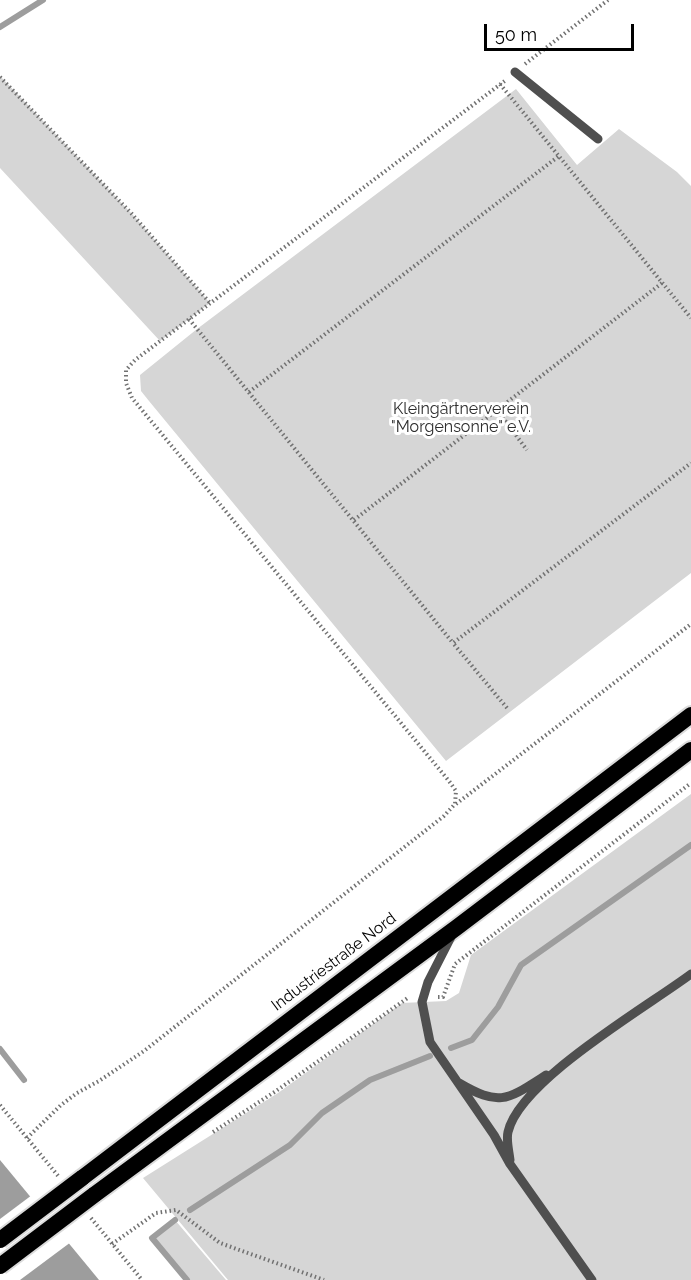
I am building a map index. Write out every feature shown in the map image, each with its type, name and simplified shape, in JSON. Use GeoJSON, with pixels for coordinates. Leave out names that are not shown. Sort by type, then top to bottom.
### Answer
{"type":"FeatureCollection","features":[{"type":"Feature","properties":{"kind":"highway","name":"Industriestraße Nord"},"geometry":{"type":"LineString","coordinates":[[0,1240],[691,715]]}},
{"type":"Feature","properties":{"kind":"highway"},"geometry":{"type":"LineString","coordinates":[[0,1266],[456,928],[691,750]]}},
{"type":"Feature","properties":{"kind":"lane"},"geometry":{"type":"LineString","coordinates":[[515,72],[598,139]]}},
{"type":"Feature","properties":{"kind":"lane"},"geometry":{"type":"LineString","coordinates":[[456,928],[428,982],[424,997],[430,1042],[494,1135],[510,1164],[592,1280]]}},
{"type":"Feature","properties":{"kind":"lane"},"geometry":{"type":"LineString","coordinates":[[454,1080],[477,1094],[494,1099],[506,1098],[528,1087],[691,974]]}},
{"type":"Feature","properties":{"kind":"lane"},"geometry":{"type":"LineString","coordinates":[[510,1164],[507,1134],[514,1116],[560,1065]]}},
{"type":"Feature","properties":{"kind":"path"},"geometry":{"type":"LineString","coordinates":[[455,804],[456,791],[449,781],[132,398],[126,383],[126,370],[135,360],[608,0]]}},
{"type":"Feature","properties":{"kind":"path"},"geometry":{"type":"LineString","coordinates":[[0,77],[132,213],[210,303]]}},
{"type":"Feature","properties":{"kind":"path"},"geometry":{"type":"LineString","coordinates":[[500,84],[691,318]]}},
{"type":"Feature","properties":{"kind":"path"},"geometry":{"type":"LineString","coordinates":[[249,392],[559,156]]}},
{"type":"Feature","properties":{"kind":"path"},"geometry":{"type":"LineString","coordinates":[[354,520],[662,283]]}},
{"type":"Feature","properties":{"kind":"path"},"geometry":{"type":"LineString","coordinates":[[189,319],[507,708]]}},
{"type":"Feature","properties":{"kind":"path"},"geometry":{"type":"LineString","coordinates":[[496,410],[527,450]]}},
{"type":"Feature","properties":{"kind":"path"},"geometry":{"type":"LineString","coordinates":[[453,643],[691,463]]}},
{"type":"Feature","properties":{"kind":"path"},"geometry":{"type":"LineString","coordinates":[[27,1138],[69,1099],[144,1052],[444,816],[455,804],[691,624]]}},
{"type":"Feature","properties":{"kind":"path"},"geometry":{"type":"LineString","coordinates":[[210,1134],[276,1091],[407,997],[443,997],[455,964],[691,783]]}},
{"type":"Feature","properties":{"kind":"path"},"geometry":{"type":"LineString","coordinates":[[112,1244],[156,1213],[176,1210],[220,1243],[324,1280]]}},
{"type":"Feature","properties":{"kind":"green space"},"geometry":{"type":"Polygon","coordinates":[[[0,76],[132,214],[210,303],[160,341],[0,168],[0,76]]]}},
{"type":"Feature","properties":{"kind":"green space","name":"Kleingärtnerverein \"Morgensonne\" e.V."},"geometry":{"type":"Polygon","coordinates":[[[516,89],[577,165],[619,129],[677,172],[691,186],[691,573],[446,761],[141,391],[140,375],[197,329],[516,89]]]}},
{"type":"Feature","properties":{"kind":"green space"},"geometry":{"type":"Polygon","coordinates":[[[691,794],[691,1280],[228,1280],[143,1178],[278,1093],[402,1003],[446,1001],[459,993],[471,955],[691,794]]]}},
{"type":"Feature","properties":{"kind":"green space"},"geometry":{"type":"Polygon","coordinates":[[[175,1220],[226,1280],[187,1280],[152,1238],[175,1220]]]}},
{"type":"Feature","properties":{"kind":"shaded area"},"geometry":{"type":"Polygon","coordinates":[[[0,1160],[90,1269],[99,1280],[0,1280],[0,1160]]]}},
{"type":"Feature","properties":{"kind":"pier"},"geometry":{"type":"Polygon","coordinates":[[[32,1195],[71,1242],[20,1280],[0,1280],[0,1219],[32,1195]]]}},
{"type":"Feature","properties":{"kind":"waterway"},"geometry":{"type":"LineString","coordinates":[[0,27],[43,0]]}},
{"type":"Feature","properties":{"kind":"waterway"},"geometry":{"type":"LineString","coordinates":[[451,1048],[472,1040],[498,1007],[521,965],[691,845]]}},
{"type":"Feature","properties":{"kind":"waterway"},"geometry":{"type":"LineString","coordinates":[[0,1049],[24,1080]]}},
{"type":"Feature","properties":{"kind":"waterway"},"geometry":{"type":"LineString","coordinates":[[190,1210],[290,1145],[322,1113],[370,1080],[430,1056]]}},
{"type":"Feature","properties":{"kind":"waterway"},"geometry":{"type":"LineString","coordinates":[[175,1220],[152,1238],[187,1280]]}}]}
